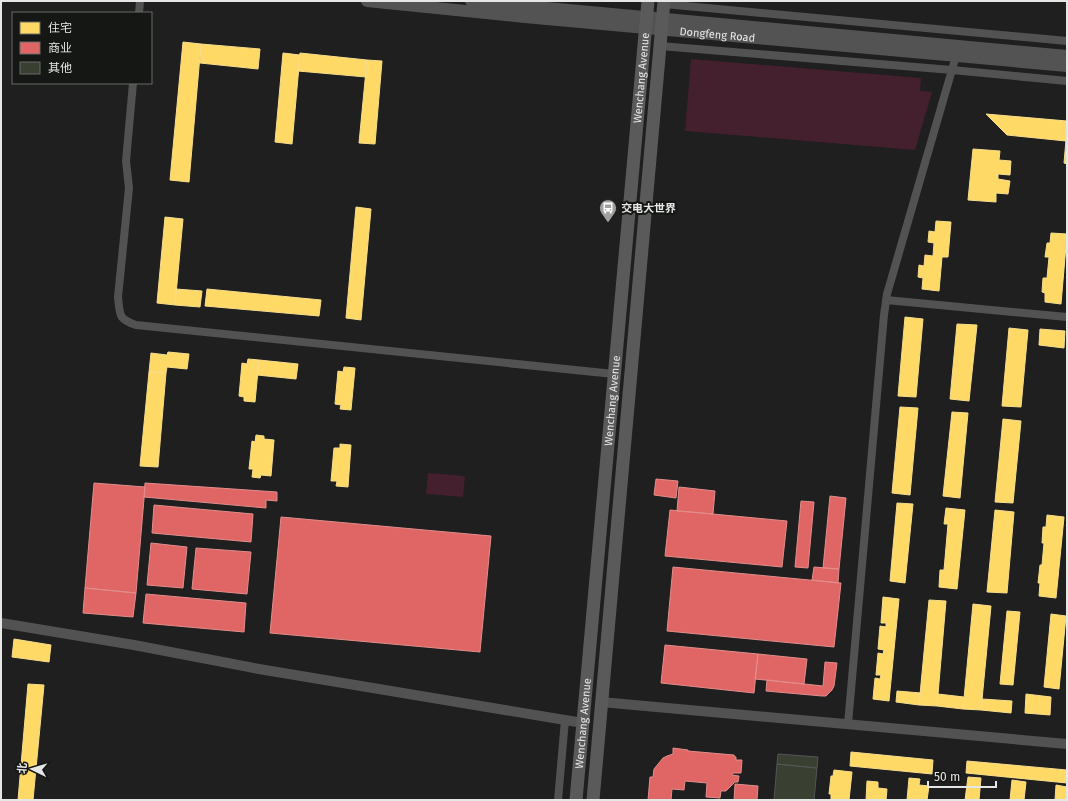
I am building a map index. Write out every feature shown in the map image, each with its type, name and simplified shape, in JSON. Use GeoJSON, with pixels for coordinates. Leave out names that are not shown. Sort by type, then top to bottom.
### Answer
{"type":"FeatureCollection","features":[{"type":"Feature","properties":{"kind":"main road","name":"Dongfeng Road"},"geometry":{"type":"LineString","coordinates":[[367,1],[1067,56]]}},
{"type":"Feature","properties":{"kind":"main road","name":"Dongfeng Road"},"geometry":{"type":"LineString","coordinates":[[471,1],[646,23]]}},
{"type":"Feature","properties":{"kind":"main road","name":"Wenchang Avenue"},"geometry":{"type":"LineString","coordinates":[[576,800],[648,1]]}},
{"type":"Feature","properties":{"kind":"main road","name":"Wenchang Avenue"},"geometry":{"type":"LineString","coordinates":[[593,800],[664,2]]}},
{"type":"Feature","properties":{"kind":"main road","name":"Dongfeng Road"},"geometry":{"type":"LineString","coordinates":[[662,24],[956,56],[1067,66]]}},
{"type":"Feature","properties":{"kind":"street"},"geometry":{"type":"LineString","coordinates":[[139,12],[140,1]]}},
{"type":"Feature","properties":{"kind":"street"},"geometry":{"type":"LineString","coordinates":[[664,2],[1067,41]]}},
{"type":"Feature","properties":{"kind":"street"},"geometry":{"type":"LineString","coordinates":[[660,46],[1067,81]]}},
{"type":"Feature","properties":{"kind":"street"},"geometry":{"type":"LineString","coordinates":[[848,724],[882,330],[886,300],[889,284],[956,56]]}},
{"type":"Feature","properties":{"kind":"street"},"geometry":{"type":"LineString","coordinates":[[133,84],[126,161],[129,188],[118,297],[119,310],[121,317],[125,322],[136,326],[614,374]]}},
{"type":"Feature","properties":{"kind":"street"},"geometry":{"type":"LineString","coordinates":[[886,300],[1067,317]]}},
{"type":"Feature","properties":{"kind":"street"},"geometry":{"type":"LineString","coordinates":[[1,623],[134,645],[259,669],[583,723]]}},
{"type":"Feature","properties":{"kind":"street"},"geometry":{"type":"LineString","coordinates":[[601,702],[1067,744]]}},
{"type":"Feature","properties":{"kind":"street"},"geometry":{"type":"LineString","coordinates":[[558,800],[565,720]]}},
{"type":"Feature","properties":{"kind":"shaded area"},"geometry":{"type":"Polygon","coordinates":[[[691,59],[921,78],[920,91],[932,92],[915,150],[685,131],[691,59]]]}},
{"type":"Feature","properties":{"kind":"shaded area"},"geometry":{"type":"Polygon","coordinates":[[[428,473],[465,476],[463,497],[426,494],[428,473]]]}},
{"type":"Feature","properties":{"kind":"building: 住宅"},"geometry":{"type":"Polygon","coordinates":[[[183,42],[201,44],[189,182],[170,180],[183,42]]]}},
{"type":"Feature","properties":{"kind":"building: 住宅"},"geometry":{"type":"Polygon","coordinates":[[[201,44],[260,49],[258,69],[200,63],[201,44]]]}},
{"type":"Feature","properties":{"kind":"building: 住宅"},"geometry":{"type":"Polygon","coordinates":[[[283,53],[300,55],[292,144],[275,142],[283,53]]]}},
{"type":"Feature","properties":{"kind":"building: 住宅"},"geometry":{"type":"Polygon","coordinates":[[[300,53],[367,60],[366,77],[298,71],[300,53]]]}},
{"type":"Feature","properties":{"kind":"building: 住宅"},"geometry":{"type":"Polygon","coordinates":[[[367,60],[382,61],[375,144],[359,143],[367,60]]]}},
{"type":"Feature","properties":{"kind":"building: 住宅"},"geometry":{"type":"Polygon","coordinates":[[[986,114],[1067,121],[1066,141],[1007,135],[986,114]]]}},
{"type":"Feature","properties":{"kind":"building: 住宅"},"geometry":{"type":"Polygon","coordinates":[[[1067,128],[1067,164],[1064,163],[1067,128]]]}},
{"type":"Feature","properties":{"kind":"building: 住宅"},"geometry":{"type":"Polygon","coordinates":[[[973,149],[1000,151],[999,160],[1011,161],[1010,175],[998,174],[998,179],[1010,181],[1008,194],[996,193],[996,202],[968,200],[973,149]]]}},
{"type":"Feature","properties":{"kind":"building: 住宅"},"geometry":{"type":"Polygon","coordinates":[[[356,207],[371,209],[361,320],[346,318],[356,207]]]}},
{"type":"Feature","properties":{"kind":"building: 住宅"},"geometry":{"type":"Polygon","coordinates":[[[165,217],[183,219],[175,305],[157,303],[165,217]]]}},
{"type":"Feature","properties":{"kind":"building: 住宅"},"geometry":{"type":"Polygon","coordinates":[[[936,221],[951,222],[948,257],[942,257],[939,291],[922,289],[923,278],[918,277],[919,265],[924,266],[925,255],[933,256],[934,243],[928,242],[929,231],[935,232],[936,221]]]}},
{"type":"Feature","properties":{"kind":"building: 住宅"},"geometry":{"type":"Polygon","coordinates":[[[1051,233],[1067,234],[1061,304],[1045,302],[1045,293],[1042,292],[1043,278],[1047,278],[1049,257],[1045,257],[1047,243],[1050,243],[1051,233]]]}},
{"type":"Feature","properties":{"kind":"building: 住宅"},"geometry":{"type":"Polygon","coordinates":[[[176,289],[202,291],[200,307],[175,305],[176,289]]]}},
{"type":"Feature","properties":{"kind":"building: 住宅"},"geometry":{"type":"Polygon","coordinates":[[[207,289],[321,300],[319,316],[205,306],[207,289]]]}},
{"type":"Feature","properties":{"kind":"building: 住宅"},"geometry":{"type":"Polygon","coordinates":[[[905,317],[923,319],[916,397],[898,396],[905,317]]]}},
{"type":"Feature","properties":{"kind":"building: 住宅"},"geometry":{"type":"Polygon","coordinates":[[[957,324],[977,325],[969,401],[950,399],[957,324]]]}},
{"type":"Feature","properties":{"kind":"building: 住宅"},"geometry":{"type":"Polygon","coordinates":[[[1009,328],[1028,330],[1021,407],[1002,406],[1009,328]]]}},
{"type":"Feature","properties":{"kind":"building: 住宅"},"geometry":{"type":"Polygon","coordinates":[[[1040,329],[1065,331],[1064,348],[1039,345],[1040,329]]]}},
{"type":"Feature","properties":{"kind":"building: 住宅"},"geometry":{"type":"Polygon","coordinates":[[[168,352],[189,354],[187,369],[167,367],[166,373],[149,372],[151,353],[167,355],[168,352]]]}},
{"type":"Feature","properties":{"kind":"building: 住宅"},"geometry":{"type":"Polygon","coordinates":[[[248,359],[259,360],[255,402],[244,401],[244,397],[239,396],[242,363],[247,364],[248,359]]]}},
{"type":"Feature","properties":{"kind":"building: 住宅"},"geometry":{"type":"Polygon","coordinates":[[[259,360],[298,364],[296,379],[257,375],[259,360]]]}},
{"type":"Feature","properties":{"kind":"building: 住宅"},"geometry":{"type":"Polygon","coordinates":[[[344,367],[355,368],[351,410],[340,409],[341,405],[335,404],[338,371],[343,372],[344,367]]]}},
{"type":"Feature","properties":{"kind":"building: 住宅"},"geometry":{"type":"Polygon","coordinates":[[[149,372],[166,373],[158,467],[140,466],[149,372]]]}},
{"type":"Feature","properties":{"kind":"building: 住宅"},"geometry":{"type":"Polygon","coordinates":[[[900,407],[918,408],[910,495],[892,493],[900,407]]]}},
{"type":"Feature","properties":{"kind":"building: 住宅"},"geometry":{"type":"Polygon","coordinates":[[[952,412],[968,413],[960,498],[943,496],[952,412]]]}},
{"type":"Feature","properties":{"kind":"building: 住宅"},"geometry":{"type":"Polygon","coordinates":[[[1003,419],[1021,421],[1013,503],[995,502],[1003,419]]]}},
{"type":"Feature","properties":{"kind":"building: 住宅"},"geometry":{"type":"Polygon","coordinates":[[[256,435],[264,436],[264,439],[274,440],[271,476],[261,475],[260,478],[252,477],[253,469],[249,469],[252,441],[255,442],[256,435]]]}},
{"type":"Feature","properties":{"kind":"building: 住宅"},"geometry":{"type":"Polygon","coordinates":[[[340,444],[351,445],[348,487],[336,486],[337,481],[331,481],[334,448],[340,448],[340,444]]]}},
{"type":"Feature","properties":{"kind":"building: 住宅"},"geometry":{"type":"Polygon","coordinates":[[[897,503],[913,504],[905,583],[890,581],[897,503]]]}},
{"type":"Feature","properties":{"kind":"building: 住宅"},"geometry":{"type":"Polygon","coordinates":[[[946,508],[965,510],[957,589],[939,587],[940,570],[944,570],[948,524],[944,524],[946,508]]]}},
{"type":"Feature","properties":{"kind":"building: 住宅"},"geometry":{"type":"Polygon","coordinates":[[[995,510],[1014,512],[1007,593],[987,592],[995,510]]]}},
{"type":"Feature","properties":{"kind":"building: 住宅"},"geometry":{"type":"Polygon","coordinates":[[[1047,515],[1064,517],[1056,598],[1039,596],[1040,583],[1038,583],[1040,565],[1042,565],[1044,543],[1042,543],[1043,527],[1046,527],[1047,515]]]}},
{"type":"Feature","properties":{"kind":"building: 住宅"},"geometry":{"type":"Polygon","coordinates":[[[883,597],[899,599],[889,701],[873,699],[875,678],[880,679],[881,675],[876,675],[878,653],[883,654],[884,650],[878,649],[880,626],[886,627],[886,623],[881,623],[883,597]]]}},
{"type":"Feature","properties":{"kind":"building: 住宅"},"geometry":{"type":"Polygon","coordinates":[[[929,600],[946,601],[937,706],[919,705],[929,600]]]}},
{"type":"Feature","properties":{"kind":"building: 住宅"},"geometry":{"type":"Polygon","coordinates":[[[973,604],[991,606],[981,710],[963,709],[973,604]]]}},
{"type":"Feature","properties":{"kind":"building: 住宅"},"geometry":{"type":"Polygon","coordinates":[[[1007,611],[1020,612],[1013,685],[1000,684],[1007,611]]]}},
{"type":"Feature","properties":{"kind":"building: 住宅"},"geometry":{"type":"Polygon","coordinates":[[[1051,614],[1066,616],[1059,689],[1044,687],[1051,614]]]}},
{"type":"Feature","properties":{"kind":"building: 住宅"},"geometry":{"type":"Polygon","coordinates":[[[14,639],[51,645],[49,662],[12,657],[14,639]]]}},
{"type":"Feature","properties":{"kind":"building: 住宅"},"geometry":{"type":"Polygon","coordinates":[[[28,684],[44,685],[33,800],[18,800],[28,684]]]}},
{"type":"Feature","properties":{"kind":"building: 住宅"},"geometry":{"type":"Polygon","coordinates":[[[897,691],[921,693],[919,705],[896,702],[897,691]]]}},
{"type":"Feature","properties":{"kind":"building: 住宅"},"geometry":{"type":"Polygon","coordinates":[[[938,694],[964,697],[963,709],[937,706],[938,694]]]}},
{"type":"Feature","properties":{"kind":"building: 住宅"},"geometry":{"type":"Polygon","coordinates":[[[1026,694],[1051,697],[1050,715],[1025,713],[1026,694]]]}},
{"type":"Feature","properties":{"kind":"building: 住宅"},"geometry":{"type":"Polygon","coordinates":[[[982,699],[1012,701],[1011,713],[981,710],[982,699]]]}},
{"type":"Feature","properties":{"kind":"building: 住宅"},"geometry":{"type":"Polygon","coordinates":[[[851,752],[933,760],[932,774],[850,766],[851,752]]]}},
{"type":"Feature","properties":{"kind":"building: 住宅"},"geometry":{"type":"Polygon","coordinates":[[[967,761],[1067,770],[1067,783],[966,773],[967,761]]]}},
{"type":"Feature","properties":{"kind":"building: 住宅"},"geometry":{"type":"Polygon","coordinates":[[[834,770],[852,772],[849,800],[831,799],[831,794],[829,794],[831,776],[833,776],[834,770]]]}},
{"type":"Feature","properties":{"kind":"building: 住宅"},"geometry":{"type":"Polygon","coordinates":[[[968,777],[981,778],[979,800],[965,800],[968,777]]]}},
{"type":"Feature","properties":{"kind":"building: 住宅"},"geometry":{"type":"Polygon","coordinates":[[[909,778],[920,779],[919,785],[929,786],[927,800],[907,800],[909,778]]]}},
{"type":"Feature","properties":{"kind":"building: 住宅"},"geometry":{"type":"Polygon","coordinates":[[[1012,780],[1026,782],[1024,800],[1010,800],[1012,780]]]}},
{"type":"Feature","properties":{"kind":"building: 住宅"},"geometry":{"type":"Polygon","coordinates":[[[867,781],[878,782],[878,788],[887,789],[886,800],[866,800],[867,781]]]}},
{"type":"Feature","properties":{"kind":"building: 住宅"},"geometry":{"type":"Polygon","coordinates":[[[1056,785],[1067,787],[1067,800],[1055,800],[1056,785]]]}},
{"type":"Feature","properties":{"kind":"building: 商业"},"geometry":{"type":"Polygon","coordinates":[[[656,479],[678,481],[676,498],[654,495],[656,479]]]}},
{"type":"Feature","properties":{"kind":"building: 商业"},"geometry":{"type":"Polygon","coordinates":[[[94,483],[145,487],[136,593],[85,588],[94,483]]]}},
{"type":"Feature","properties":{"kind":"building: 商业"},"geometry":{"type":"Polygon","coordinates":[[[145,483],[277,492],[277,501],[266,500],[266,508],[144,497],[145,483]]]}},
{"type":"Feature","properties":{"kind":"building: 商业"},"geometry":{"type":"Polygon","coordinates":[[[679,487],[715,491],[713,514],[677,511],[679,487]]]}},
{"type":"Feature","properties":{"kind":"building: 商业"},"geometry":{"type":"Polygon","coordinates":[[[830,496],[846,498],[839,569],[823,568],[830,496]]]}},
{"type":"Feature","properties":{"kind":"building: 商业"},"geometry":{"type":"Polygon","coordinates":[[[801,501],[814,502],[808,568],[795,567],[801,501]]]}},
{"type":"Feature","properties":{"kind":"building: 商业"},"geometry":{"type":"Polygon","coordinates":[[[154,505],[253,514],[251,542],[152,533],[154,505]]]}},
{"type":"Feature","properties":{"kind":"building: 商业"},"geometry":{"type":"Polygon","coordinates":[[[670,510],[787,521],[782,567],[665,556],[670,510]]]}},
{"type":"Feature","properties":{"kind":"building: 商业"},"geometry":{"type":"Polygon","coordinates":[[[281,517],[491,536],[480,652],[270,633],[281,517]]]}},
{"type":"Feature","properties":{"kind":"building: 商业"},"geometry":{"type":"Polygon","coordinates":[[[151,543],[187,547],[183,588],[147,585],[151,543]]]}},
{"type":"Feature","properties":{"kind":"building: 商业"},"geometry":{"type":"Polygon","coordinates":[[[196,548],[251,552],[247,594],[192,589],[196,548]]]}},
{"type":"Feature","properties":{"kind":"building: 商业"},"geometry":{"type":"Polygon","coordinates":[[[673,567],[841,583],[834,647],[667,631],[673,567]]]}},
{"type":"Feature","properties":{"kind":"building: 商业"},"geometry":{"type":"Polygon","coordinates":[[[814,567],[839,569],[838,583],[812,580],[814,567]]]}},
{"type":"Feature","properties":{"kind":"building: 商业"},"geometry":{"type":"Polygon","coordinates":[[[85,588],[136,593],[133,617],[83,613],[85,588]]]}},
{"type":"Feature","properties":{"kind":"building: 商业"},"geometry":{"type":"Polygon","coordinates":[[[146,594],[246,603],[244,632],[143,623],[146,594]]]}},
{"type":"Feature","properties":{"kind":"building: 商业"},"geometry":{"type":"Polygon","coordinates":[[[665,645],[758,654],[754,693],[661,683],[665,645]]]}},
{"type":"Feature","properties":{"kind":"building: 商业"},"geometry":{"type":"Polygon","coordinates":[[[758,654],[807,659],[804,684],[755,679],[758,654]]]}},
{"type":"Feature","properties":{"kind":"building: 商业"},"geometry":{"type":"Polygon","coordinates":[[[825,662],[837,663],[834,686],[826,696],[766,691],[767,680],[823,686],[825,662]]]}},
{"type":"Feature","properties":{"kind":"building: 商业"},"geometry":{"type":"Polygon","coordinates":[[[673,748],[688,751],[734,755],[736,760],[742,760],[741,773],[733,773],[732,775],[739,776],[738,782],[735,782],[726,791],[721,791],[720,798],[706,797],[707,783],[685,781],[684,790],[672,789],[671,800],[648,800],[650,777],[653,777],[654,769],[663,758],[673,754],[673,748]]]}},
{"type":"Feature","properties":{"kind":"building: 商业"},"geometry":{"type":"Polygon","coordinates":[[[735,784],[758,786],[757,800],[734,800],[735,784]]]}},
{"type":"Feature","properties":{"kind":"building: 其他"},"geometry":{"type":"Polygon","coordinates":[[[778,754],[818,757],[817,768],[777,764],[778,754]]]}},
{"type":"Feature","properties":{"kind":"building: 其他"},"geometry":{"type":"Polygon","coordinates":[[[777,764],[817,768],[814,800],[774,800],[777,764]]]}},
{"type":"Feature","properties":{"kind":"place","name":"交电大世界"},"geometry":{"type":"Point","coordinates":[608,223]}}]}
